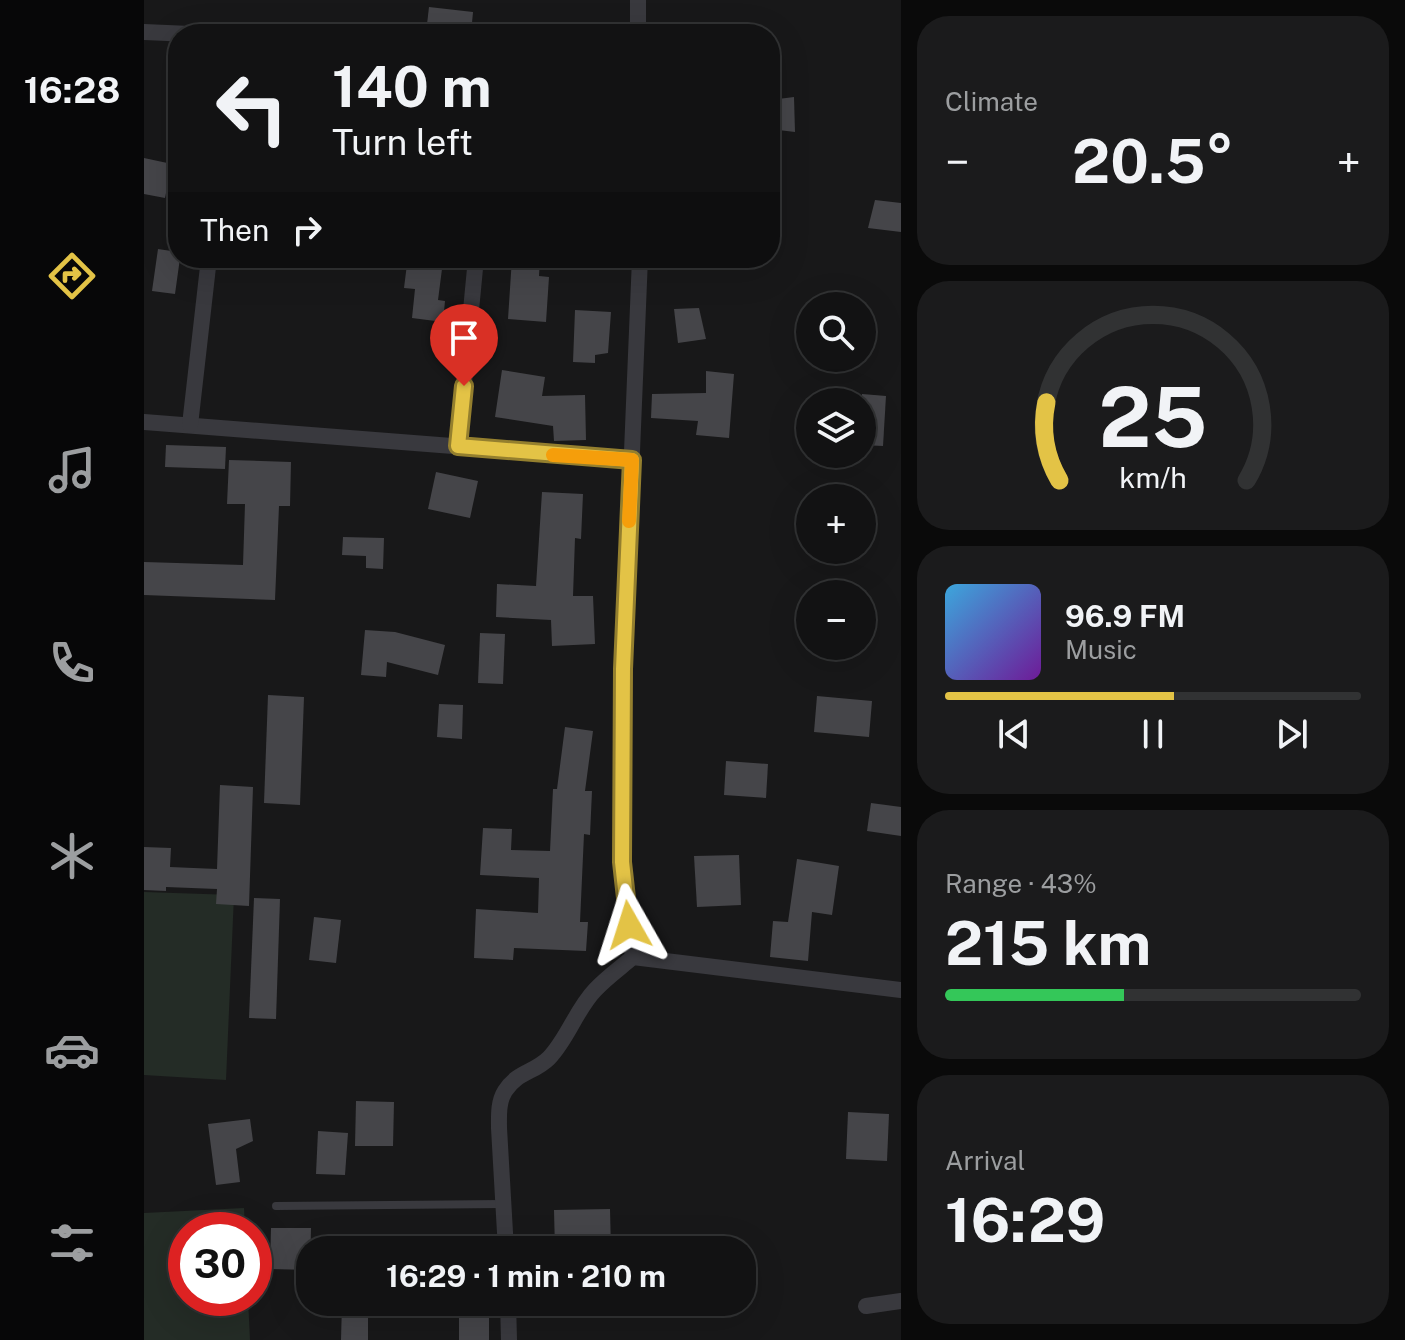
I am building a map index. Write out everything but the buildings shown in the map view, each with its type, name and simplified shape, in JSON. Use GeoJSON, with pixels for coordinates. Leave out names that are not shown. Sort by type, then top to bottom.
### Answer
{"type":"FeatureCollection","features":[{"type":"Feature","properties":{"kind":"street"},"geometry":{"type":"LineString","coordinates":[[638,0],[638,24]]}},
{"type":"Feature","properties":{"kind":"street"},"geometry":{"type":"LineString","coordinates":[[144,32],[168,33]]}},
{"type":"Feature","properties":{"kind":"street"},"geometry":{"type":"LineString","coordinates":[[190,425],[208,268]]}},
{"type":"Feature","properties":{"kind":"street"},"geometry":{"type":"LineString","coordinates":[[458,446],[475,268]]}},
{"type":"Feature","properties":{"kind":"street"},"geometry":{"type":"LineString","coordinates":[[633,957],[622,862],[623,669],[640,268]]}},
{"type":"Feature","properties":{"kind":"street"},"geometry":{"type":"LineString","coordinates":[[144,422],[632,460]]}},
{"type":"Feature","properties":{"kind":"street"},"geometry":{"type":"LineString","coordinates":[[505,1236],[499,1128],[503,1094],[518,1075],[547,1060],[594,991],[633,957],[901,990]]}},
{"type":"Feature","properties":{"kind":"street"},"geometry":{"type":"LineString","coordinates":[[866,1306],[901,1301]]}},
{"type":"Feature","properties":{"kind":"street"},"geometry":{"type":"LineString","coordinates":[[508,1316],[509,1340]]}},
{"type":"Feature","properties":{"kind":"lane"},"geometry":{"type":"LineString","coordinates":[[276,1206],[504,1204]]}},
{"type":"Feature","properties":{"kind":"shaded area"},"geometry":{"type":"Polygon","coordinates":[[[144,892],[234,895],[226,1080],[144,1075],[144,892]]]}},
{"type":"Feature","properties":{"kind":"shaded area"},"geometry":{"type":"Polygon","coordinates":[[[244,1208],[244,1212],[168,1212],[168,1316],[249,1316],[250,1340],[144,1340],[144,1213],[244,1208]]]}},
{"type":"Feature","properties":{"kind":"slow traffic"},"geometry":{"type":"LineString","coordinates":[[553,455],[632,460],[629,521]]}},
{"type":"Feature","properties":{"kind":"route"},"geometry":{"type":"LineString","coordinates":[[464,386],[458,446],[632,460],[623,669],[622,862],[629,925]]}}]}
